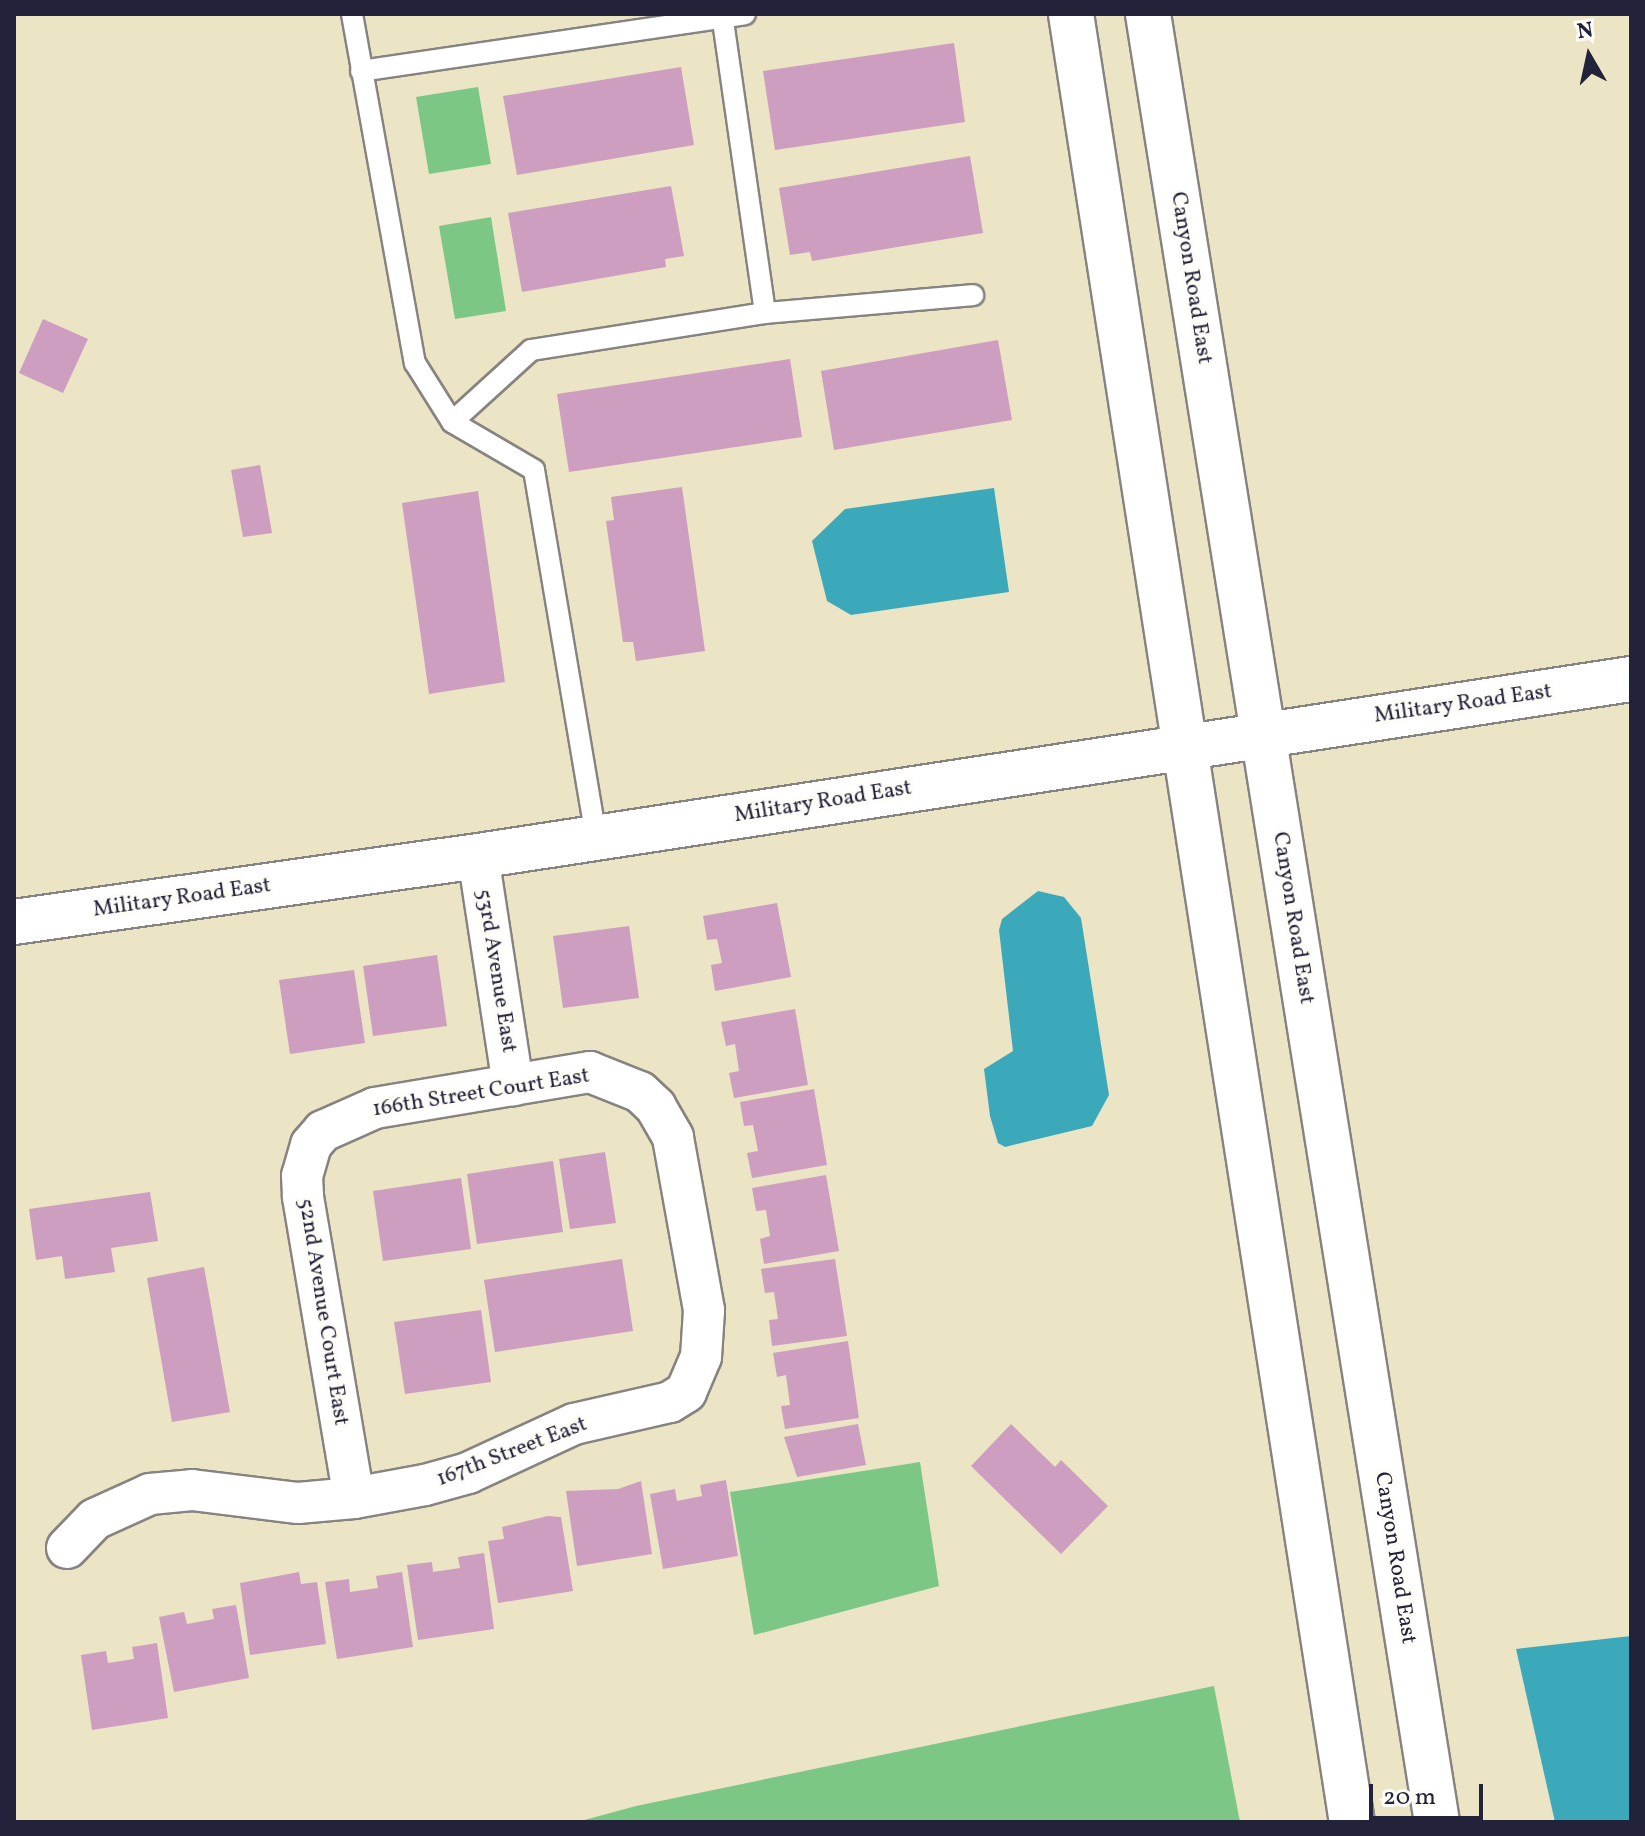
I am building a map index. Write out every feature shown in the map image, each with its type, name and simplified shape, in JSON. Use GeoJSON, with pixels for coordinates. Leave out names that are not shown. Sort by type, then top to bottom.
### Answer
{"type":"FeatureCollection","features":[{"type":"Feature","properties":{"kind":"main road"},"geometry":{"type":"LineString","coordinates":[[1071,14],[1182,745],[1352,1822]]}},
{"type":"Feature","properties":{"kind":"main road","name":"Canyon Road East"},"geometry":{"type":"LineString","coordinates":[[1148,14],[1437,1822]]}},
{"type":"Feature","properties":{"kind":"main road","name":"Military Road East"},"geometry":{"type":"LineString","coordinates":[[14,922],[478,856],[1182,745],[1631,679]]}},
{"type":"Feature","properties":{"kind":"street","name":"53rd Avenue East"},"geometry":{"type":"LineString","coordinates":[[478,856],[513,1085]]}},
{"type":"Feature","properties":{"kind":"street","name":"166th Street Court East"},"geometry":{"type":"LineString","coordinates":[[323,1131],[375,1108],[590,1072],[640,1092],[656,1107],[673,1137],[704,1310],[701,1357],[686,1392]]}},
{"type":"Feature","properties":{"kind":"street","name":"52nd Avenue Court East"},"geometry":{"type":"LineString","coordinates":[[323,1131],[305,1156],[303,1197],[354,1498]]}},
{"type":"Feature","properties":{"kind":"street","name":"167th Street East"},"geometry":{"type":"LineString","coordinates":[[67,1548],[95,1519],[150,1494],[192,1490],[298,1503],[354,1498],[468,1473],[574,1424],[670,1402],[686,1392]]}},
{"type":"Feature","properties":{"kind":"lane"},"geometry":{"type":"LineString","coordinates":[[352,14],[415,363],[452,422],[534,470],[596,838]]}},
{"type":"Feature","properties":{"kind":"lane"},"geometry":{"type":"LineString","coordinates":[[361,71],[745,14]]}},
{"type":"Feature","properties":{"kind":"lane"},"geometry":{"type":"LineString","coordinates":[[722,16],[765,313]]}},
{"type":"Feature","properties":{"kind":"lane"},"geometry":{"type":"LineString","coordinates":[[452,422],[531,350],[765,313],[973,295]]}},
{"type":"Feature","properties":{"kind":"green space"},"geometry":{"type":"Polygon","coordinates":[[[478,87],[491,164],[429,174],[416,97],[478,87]]]}},
{"type":"Feature","properties":{"kind":"green space"},"geometry":{"type":"Polygon","coordinates":[[[491,217],[506,311],[455,319],[439,226],[491,217]]]}},
{"type":"Feature","properties":{"kind":"green space"},"geometry":{"type":"Polygon","coordinates":[[[920,1462],[939,1586],[754,1635],[730,1492],[920,1462]]]}},
{"type":"Feature","properties":{"kind":"green space"},"geometry":{"type":"Polygon","coordinates":[[[1214,1686],[1240,1822],[577,1822],[636,1806],[1214,1686]]]}},
{"type":"Feature","properties":{"kind":"water"},"geometry":{"type":"Polygon","coordinates":[[[994,488],[1009,592],[851,615],[827,601],[812,541],[845,509],[994,488]]]}},
{"type":"Feature","properties":{"kind":"water"},"geometry":{"type":"Polygon","coordinates":[[[1038,891],[1064,897],[1081,918],[1109,1095],[1092,1126],[1005,1147],[998,1143],[990,1116],[984,1069],[1013,1051],[999,930],[1002,919],[1038,891]]]}},
{"type":"Feature","properties":{"kind":"water"},"geometry":{"type":"Polygon","coordinates":[[[1631,1636],[1631,1822],[1555,1822],[1516,1649],[1631,1636]]]}},
{"type":"Feature","properties":{"kind":"building"},"geometry":{"type":"Polygon","coordinates":[[[954,43],[965,122],[775,150],[763,71],[954,43]]]}},
{"type":"Feature","properties":{"kind":"building"},"geometry":{"type":"Polygon","coordinates":[[[681,67],[694,145],[517,175],[503,96],[681,67]]]}},
{"type":"Feature","properties":{"kind":"building"},"geometry":{"type":"Polygon","coordinates":[[[970,156],[983,233],[812,261],[810,252],[790,255],[779,188],[970,156]]]}},
{"type":"Feature","properties":{"kind":"building"},"geometry":{"type":"Polygon","coordinates":[[[671,186],[684,256],[665,259],[666,267],[522,292],[508,213],[671,186]]]}},
{"type":"Feature","properties":{"kind":"building"},"geometry":{"type":"Polygon","coordinates":[[[43,319],[88,339],[63,393],[19,373],[43,319]]]}},
{"type":"Feature","properties":{"kind":"building"},"geometry":{"type":"Polygon","coordinates":[[[998,340],[1012,420],[834,450],[821,371],[998,340]]]}},
{"type":"Feature","properties":{"kind":"building"},"geometry":{"type":"Polygon","coordinates":[[[790,359],[802,437],[569,472],[557,394],[790,359]]]}},
{"type":"Feature","properties":{"kind":"building"},"geometry":{"type":"Polygon","coordinates":[[[260,465],[272,533],[243,537],[231,470],[260,465]]]}},
{"type":"Feature","properties":{"kind":"building"},"geometry":{"type":"Polygon","coordinates":[[[682,487],[705,651],[636,661],[633,642],[623,642],[606,521],[614,520],[611,497],[682,487]]]}},
{"type":"Feature","properties":{"kind":"building"},"geometry":{"type":"Polygon","coordinates":[[[478,491],[505,682],[429,694],[402,503],[478,491]]]}},
{"type":"Feature","properties":{"kind":"building"},"geometry":{"type":"Polygon","coordinates":[[[777,903],[791,977],[715,991],[711,965],[722,963],[717,939],[707,940],[703,916],[777,903]]]}},
{"type":"Feature","properties":{"kind":"building"},"geometry":{"type":"Polygon","coordinates":[[[629,926],[639,998],[563,1008],[553,936],[629,926]]]}},
{"type":"Feature","properties":{"kind":"building"},"geometry":{"type":"Polygon","coordinates":[[[437,955],[447,1026],[373,1036],[363,966],[437,955]]]}},
{"type":"Feature","properties":{"kind":"building"},"geometry":{"type":"Polygon","coordinates":[[[354,970],[365,1043],[290,1054],[279,980],[354,970]]]}},
{"type":"Feature","properties":{"kind":"building"},"geometry":{"type":"Polygon","coordinates":[[[795,1009],[808,1085],[734,1098],[729,1073],[739,1071],[735,1044],[726,1046],[721,1022],[795,1009]]]}},
{"type":"Feature","properties":{"kind":"building"},"geometry":{"type":"Polygon","coordinates":[[[814,1089],[827,1165],[752,1178],[747,1153],[758,1151],[753,1125],[744,1126],[740,1102],[814,1089]]]}},
{"type":"Feature","properties":{"kind":"building"},"geometry":{"type":"Polygon","coordinates":[[[605,1152],[616,1223],[570,1229],[559,1159],[605,1152]]]}},
{"type":"Feature","properties":{"kind":"building"},"geometry":{"type":"Polygon","coordinates":[[[553,1161],[563,1232],[477,1244],[467,1174],[553,1161]]]}},
{"type":"Feature","properties":{"kind":"building"},"geometry":{"type":"Polygon","coordinates":[[[826,1175],[839,1251],[764,1264],[760,1239],[770,1236],[766,1210],[756,1211],[752,1188],[826,1175]]]}},
{"type":"Feature","properties":{"kind":"building"},"geometry":{"type":"Polygon","coordinates":[[[461,1178],[471,1249],[383,1261],[373,1191],[461,1178]]]}},
{"type":"Feature","properties":{"kind":"building"},"geometry":{"type":"Polygon","coordinates":[[[150,1192],[158,1241],[111,1248],[115,1272],[65,1279],[62,1256],[36,1260],[29,1209],[150,1192]]]}},
{"type":"Feature","properties":{"kind":"building"},"geometry":{"type":"Polygon","coordinates":[[[622,1259],[633,1331],[495,1352],[484,1280],[622,1259]]]}},
{"type":"Feature","properties":{"kind":"building"},"geometry":{"type":"Polygon","coordinates":[[[835,1259],[847,1336],[772,1346],[769,1320],[778,1319],[774,1292],[765,1293],[761,1269],[835,1259]]]}},
{"type":"Feature","properties":{"kind":"building"},"geometry":{"type":"Polygon","coordinates":[[[204,1267],[230,1412],[172,1422],[147,1278],[204,1267]]]}},
{"type":"Feature","properties":{"kind":"building"},"geometry":{"type":"Polygon","coordinates":[[[481,1310],[491,1382],[405,1394],[394,1322],[481,1310]]]}},
{"type":"Feature","properties":{"kind":"building"},"geometry":{"type":"Polygon","coordinates":[[[848,1341],[859,1418],[785,1429],[781,1406],[790,1405],[786,1375],[777,1377],[773,1353],[848,1341]]]}},
{"type":"Feature","properties":{"kind":"building"},"geometry":{"type":"Polygon","coordinates":[[[858,1424],[866,1465],[797,1477],[784,1437],[858,1424]]]}},
{"type":"Feature","properties":{"kind":"building"},"geometry":{"type":"Polygon","coordinates":[[[1011,1424],[1055,1467],[1061,1460],[1108,1506],[1061,1554],[971,1466],[1011,1424]]]}},
{"type":"Feature","properties":{"kind":"building"},"geometry":{"type":"Polygon","coordinates":[[[726,1480],[738,1556],[663,1569],[650,1494],[675,1489],[677,1501],[702,1496],[700,1485],[726,1480]]]}},
{"type":"Feature","properties":{"kind":"building"},"geometry":{"type":"Polygon","coordinates":[[[641,1481],[652,1554],[577,1566],[566,1491],[618,1489],[641,1481]]]}},
{"type":"Feature","properties":{"kind":"building"},"geometry":{"type":"Polygon","coordinates":[[[548,1516],[561,1517],[573,1591],[498,1603],[488,1541],[504,1539],[502,1527],[548,1516]]]}},
{"type":"Feature","properties":{"kind":"building"},"geometry":{"type":"Polygon","coordinates":[[[484,1553],[494,1629],[418,1640],[407,1565],[432,1562],[433,1572],[460,1568],[458,1557],[484,1553]]]}},
{"type":"Feature","properties":{"kind":"building"},"geometry":{"type":"Polygon","coordinates":[[[299,1572],[301,1584],[317,1582],[326,1644],[250,1655],[240,1583],[299,1572]]]}},
{"type":"Feature","properties":{"kind":"building"},"geometry":{"type":"Polygon","coordinates":[[[402,1572],[413,1647],[337,1659],[325,1582],[349,1579],[350,1592],[378,1588],[376,1576],[402,1572]]]}},
{"type":"Feature","properties":{"kind":"building"},"geometry":{"type":"Polygon","coordinates":[[[236,1605],[249,1678],[174,1692],[159,1617],[184,1612],[187,1624],[214,1619],[212,1609],[236,1605]]]}},
{"type":"Feature","properties":{"kind":"building"},"geometry":{"type":"Polygon","coordinates":[[[157,1643],[168,1718],[92,1730],[81,1655],[106,1651],[108,1663],[134,1659],[132,1647],[157,1643]]]}}]}
